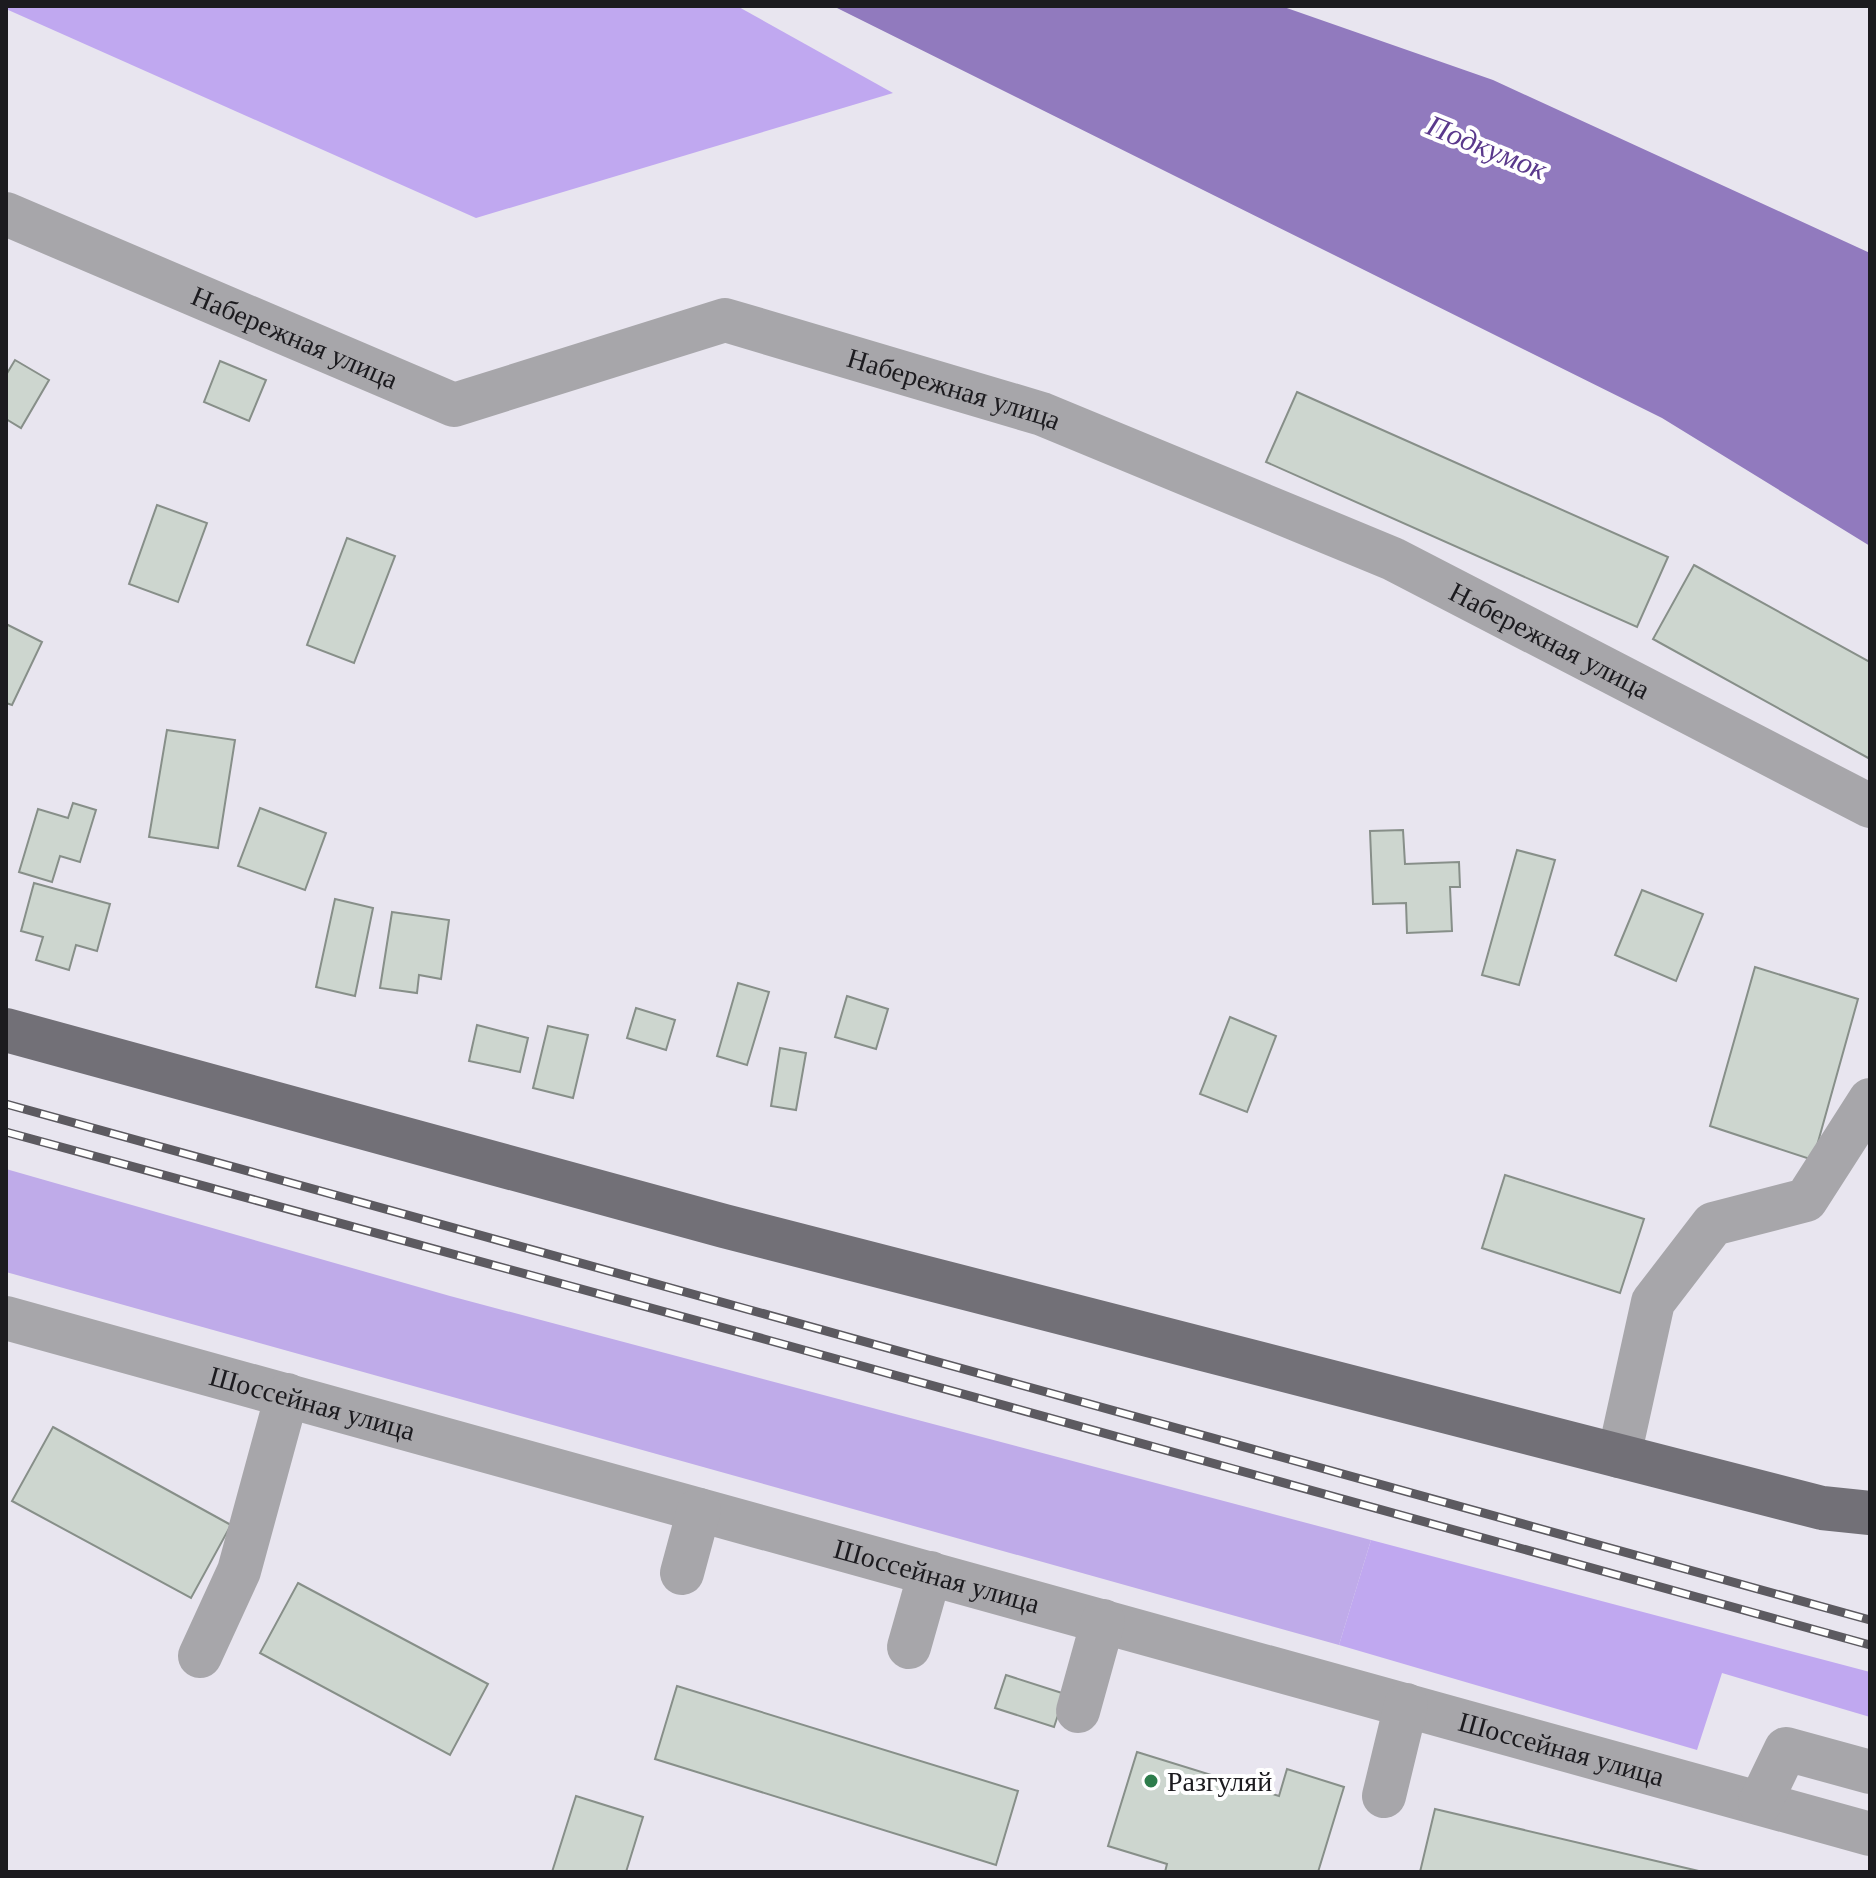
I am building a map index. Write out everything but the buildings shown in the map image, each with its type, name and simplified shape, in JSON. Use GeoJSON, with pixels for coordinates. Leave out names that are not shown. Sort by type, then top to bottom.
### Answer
{"type":"FeatureCollection","features":[{"type":"Feature","properties":{"kind":"main road"},"geometry":{"type":"LineString","coordinates":[[6,1030],[724,1226],[1822,1508],[1870,1513]]}},
{"type":"Feature","properties":{"kind":"street","name":"Набережная улица"},"geometry":{"type":"LineString","coordinates":[[6,214],[454,405],[725,320],[1042,414],[1393,559],[1870,806]]}},
{"type":"Feature","properties":{"kind":"street"},"geometry":{"type":"LineString","coordinates":[[1619,1456],[1653,1302],[1713,1224],[1806,1200],[1870,1100]]}},
{"type":"Feature","properties":{"kind":"street","name":"Шоссейная улица"},"geometry":{"type":"LineString","coordinates":[[6,1318],[1870,1834]]}},
{"type":"Feature","properties":{"kind":"street"},"geometry":{"type":"LineString","coordinates":[[200,1656],[239,1571],[287,1395]]}},
{"type":"Feature","properties":{"kind":"street"},"geometry":{"type":"LineString","coordinates":[[682,1573],[699,1510]]}},
{"type":"Feature","properties":{"kind":"street"},"geometry":{"type":"LineString","coordinates":[[909,1647],[930,1573]]}},
{"type":"Feature","properties":{"kind":"street"},"geometry":{"type":"LineString","coordinates":[[1078,1711],[1103,1621]]}},
{"type":"Feature","properties":{"kind":"street"},"geometry":{"type":"LineString","coordinates":[[1384,1796],[1406,1705]]}},
{"type":"Feature","properties":{"kind":"street"},"geometry":{"type":"LineString","coordinates":[[1760,1803],[1786,1749],[1870,1772]]}},
{"type":"Feature","properties":{"kind":"shaded area"},"geometry":{"type":"Polygon","coordinates":[[[6,6],[737,6],[893,93],[476,218],[6,9],[6,6]]]}},
{"type":"Feature","properties":{"kind":"shaded area"},"geometry":{"type":"Polygon","coordinates":[[[6,1169],[450,1296],[1371,1540],[1339,1645],[6,1272],[6,1169]]]}},
{"type":"Feature","properties":{"kind":"shaded area"},"geometry":{"type":"Polygon","coordinates":[[[1371,1540],[1870,1672],[1870,1717],[1722,1673],[1697,1750],[1339,1645],[1371,1540]]]}},
{"type":"Feature","properties":{"kind":"water","name":"Подкумок"},"geometry":{"type":"Polygon","coordinates":[[[833,6],[1281,6],[1493,80],[1870,253],[1870,546],[1662,418],[833,6]]]}},
{"type":"Feature","properties":{"kind":"railway"},"geometry":{"type":"LineString","coordinates":[[6,1104],[1870,1620]]}},
{"type":"Feature","properties":{"kind":"railway"},"geometry":{"type":"LineString","coordinates":[[6,1132],[1870,1645]]}},
{"type":"Feature","properties":{"kind":"place","name":"Разгуляй"},"geometry":{"type":"Point","coordinates":[1151,1781]}}]}
